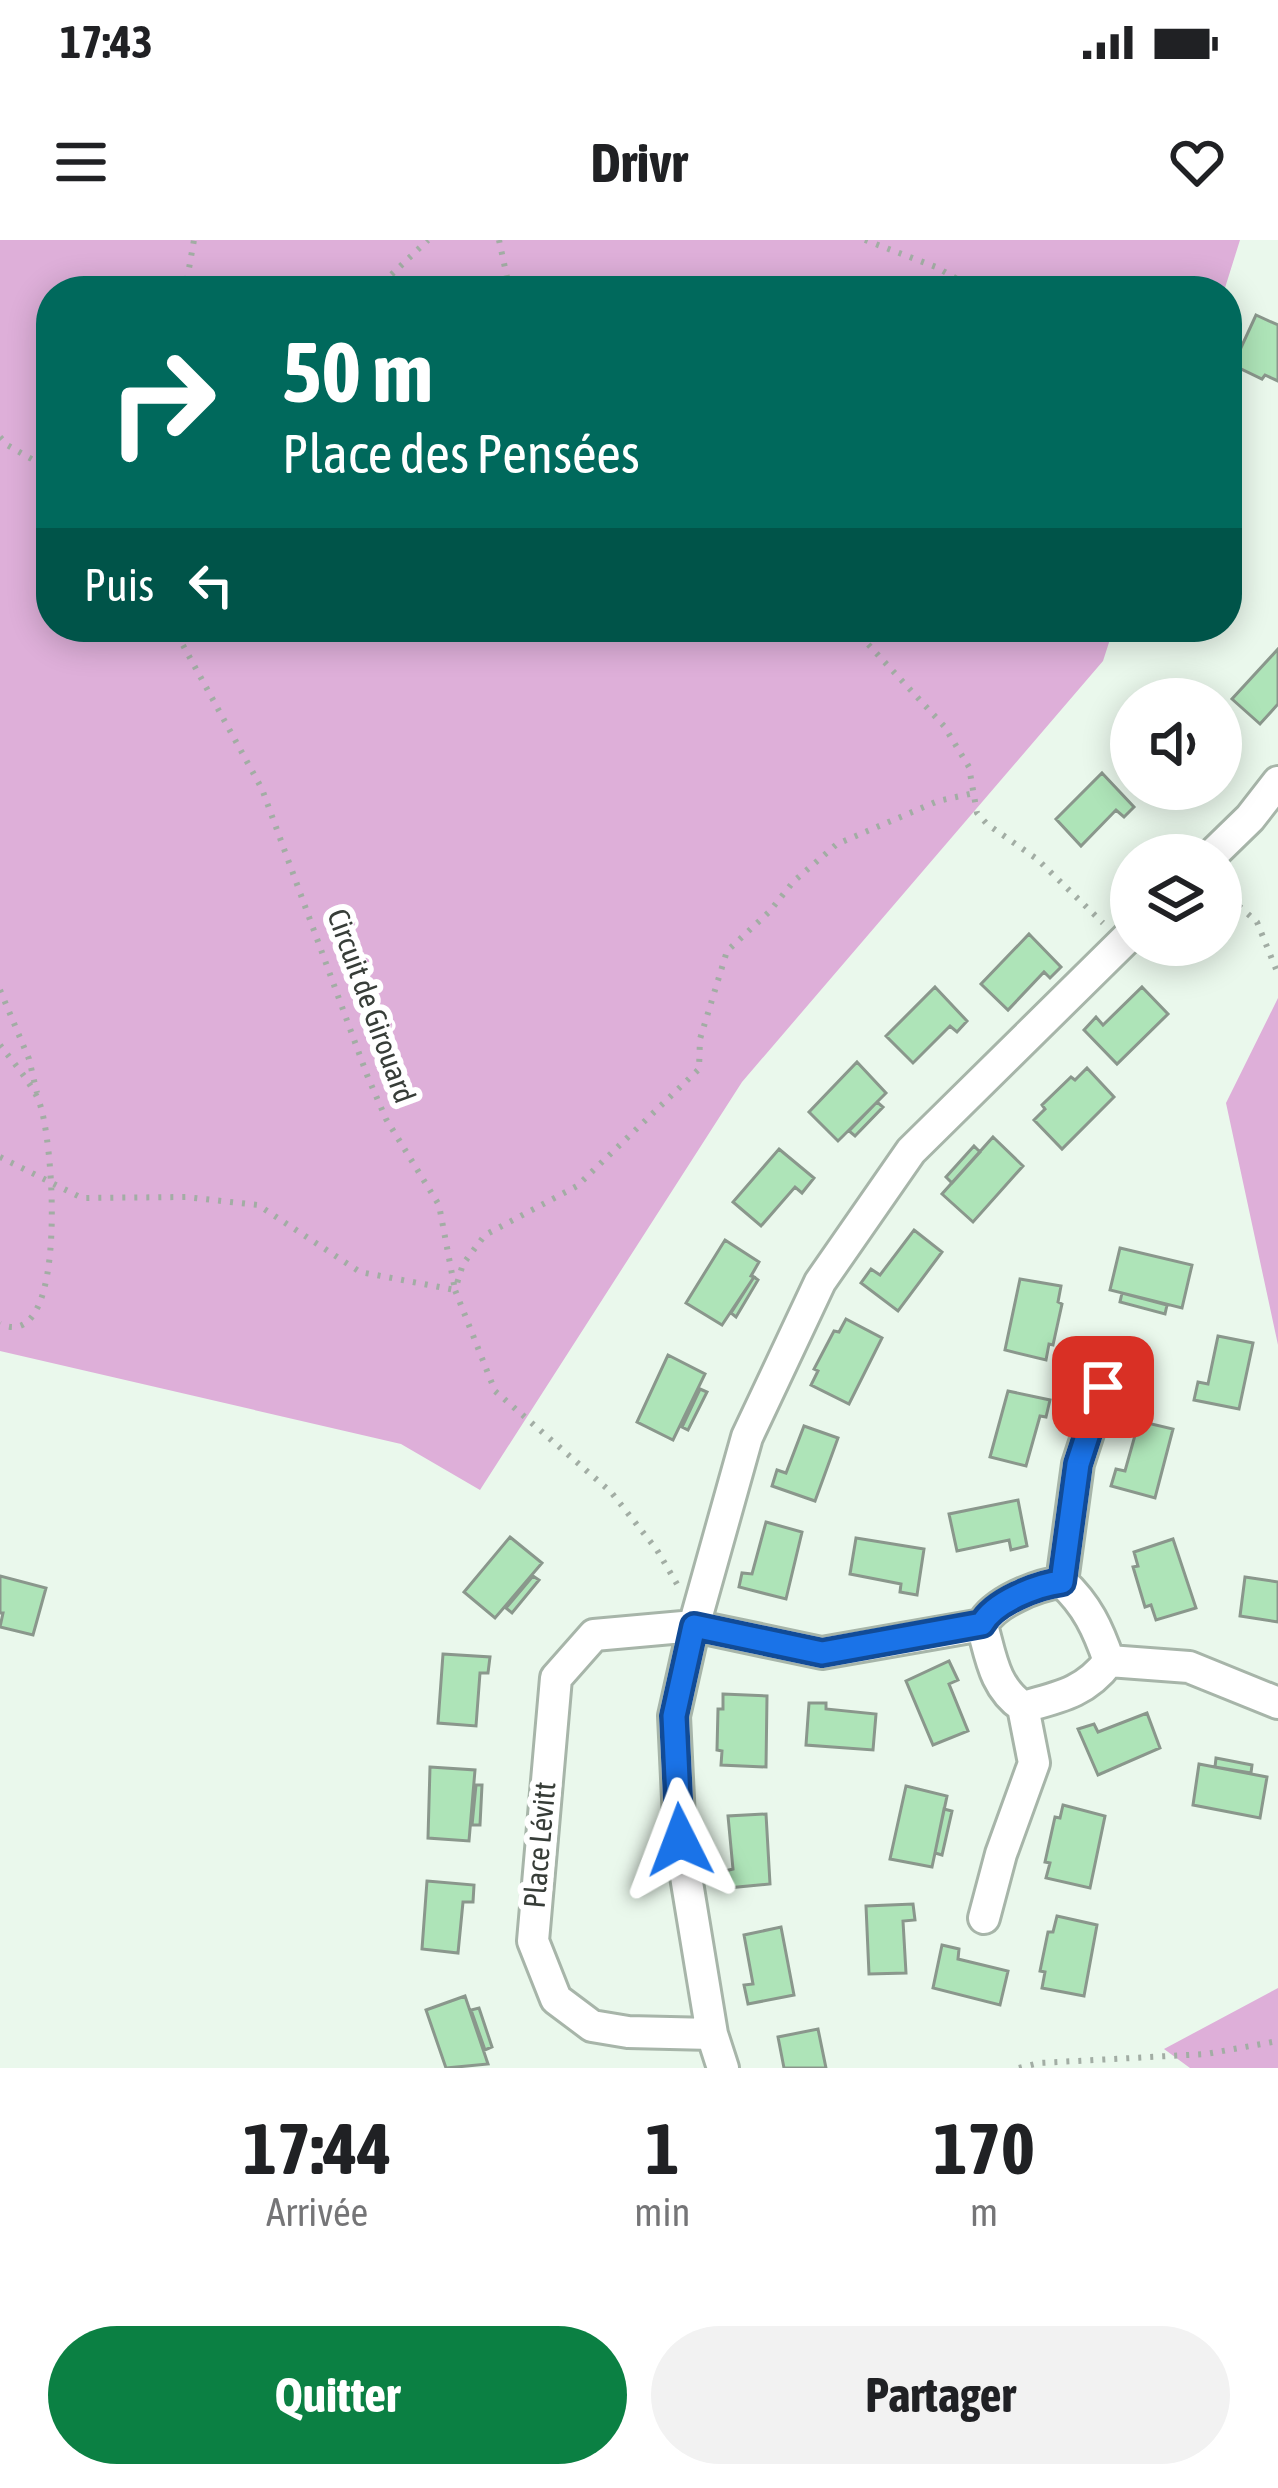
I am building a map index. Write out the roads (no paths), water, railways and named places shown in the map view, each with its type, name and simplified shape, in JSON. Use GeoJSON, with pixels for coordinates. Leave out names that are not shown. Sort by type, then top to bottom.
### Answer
{"type":"FeatureCollection","features":[{"type":"Feature","properties":{"kind":"street"},"geometry":{"type":"LineString","coordinates":[[1264,824],[1278,782]]}},
{"type":"Feature","properties":{"kind":"street"},"geometry":{"type":"LineString","coordinates":[[722,2068],[712,2034],[680,1840],[674,1716],[747,1437],[820,1282],[911,1151],[1110,955]]}},
{"type":"Feature","properties":{"kind":"street"},"geometry":{"type":"LineString","coordinates":[[1062,1582],[1078,1464],[1103,1387]]}},
{"type":"Feature","properties":{"kind":"street"},"geometry":{"type":"LineString","coordinates":[[984,1918],[1034,1763],[1023,1707],[1006,1695],[992,1666],[982,1624],[989,1612],[1046,1584],[1062,1582]]}},
{"type":"Feature","properties":{"kind":"street"},"geometry":{"type":"LineString","coordinates":[[1062,1582],[1082,1601],[1108,1660]]}},
{"type":"Feature","properties":{"kind":"street","name":"Place Lévitt"},"geometry":{"type":"LineString","coordinates":[[712,2034],[592,2026],[556,2000],[533,1941],[556,1678],[594,1635],[694,1626],[822,1653],[982,1624]]}},
{"type":"Feature","properties":{"kind":"street"},"geometry":{"type":"LineString","coordinates":[[1108,1660],[1189,1667],[1278,1703]]}},
{"type":"Feature","properties":{"kind":"street"},"geometry":{"type":"LineString","coordinates":[[1023,1707],[1093,1683],[1108,1660]]}}]}
